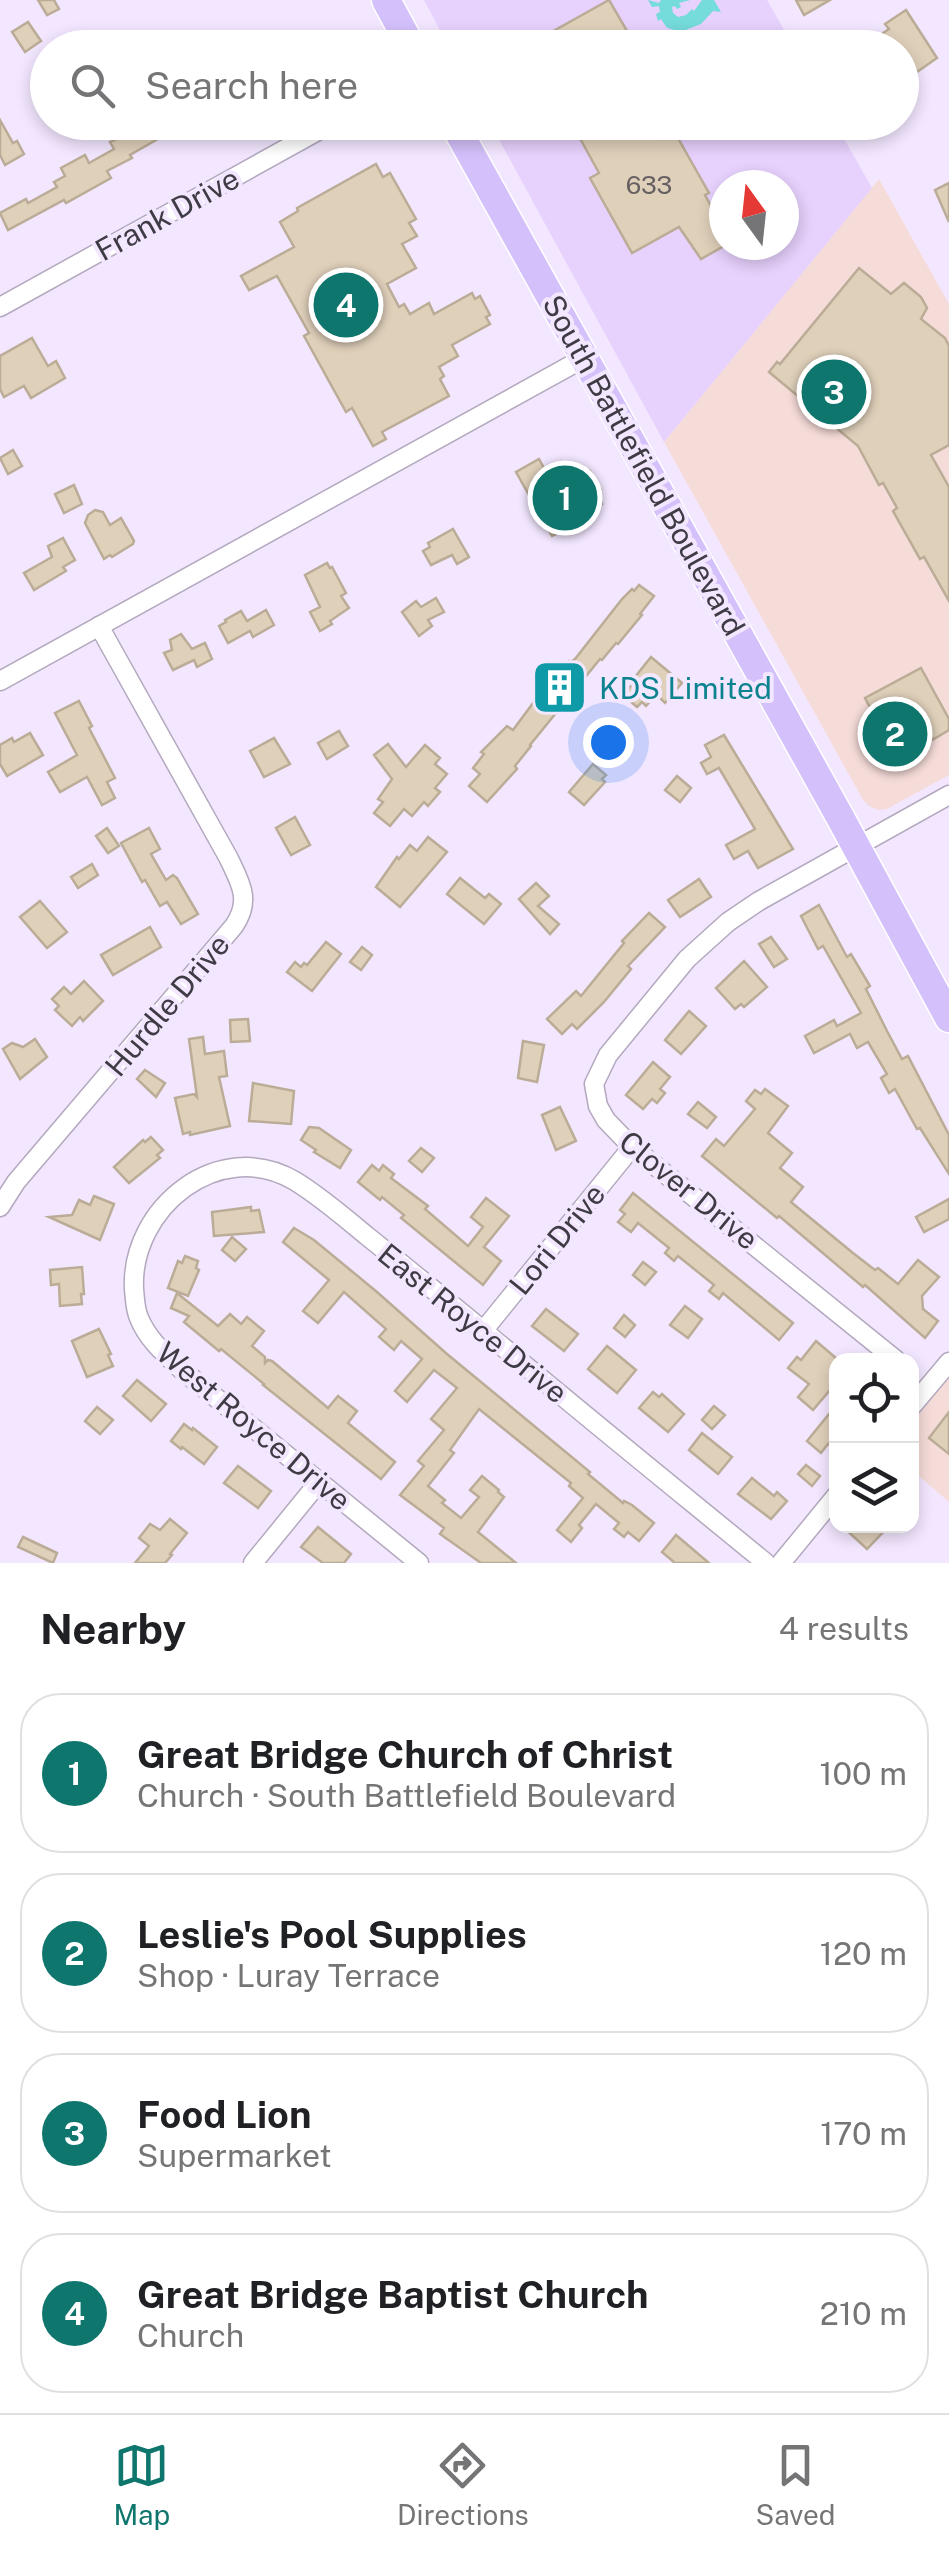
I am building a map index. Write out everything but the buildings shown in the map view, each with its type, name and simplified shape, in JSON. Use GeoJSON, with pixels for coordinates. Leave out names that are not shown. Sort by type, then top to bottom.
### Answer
{"type":"FeatureCollection","features":[{"type":"Feature","properties":{"kind":"main road"},"geometry":{"type":"LineString","coordinates":[[386,0],[402,30]]}},
{"type":"Feature","properties":{"kind":"main road","name":"South Battlefield Boulevard"},"geometry":{"type":"LineString","coordinates":[[464,140],[949,1018]]}},
{"type":"Feature","properties":{"kind":"street","name":"Frank Drive"},"geometry":{"type":"LineString","coordinates":[[0,306],[301,140]]}},
{"type":"Feature","properties":{"kind":"street"},"geometry":{"type":"LineString","coordinates":[[0,681],[584,358]]}},
{"type":"Feature","properties":{"kind":"street","name":"Hurdle Drive"},"geometry":{"type":"LineString","coordinates":[[0,1207],[16,1182],[234,926],[244,908],[243,889],[228,857],[99,626]]}},
{"type":"Feature","properties":{"kind":"street"},"geometry":{"type":"LineString","coordinates":[[856,847],[949,795]]}},
{"type":"Feature","properties":{"kind":"street","name":"Clover Drive"},"geometry":{"type":"LineString","coordinates":[[856,847],[728,922],[688,959],[608,1054],[594,1084],[606,1120],[632,1147],[887,1353]]}},
{"type":"Feature","properties":{"kind":"street","name":"Lori Drive"},"geometry":{"type":"LineString","coordinates":[[483,1331],[632,1147]]}},
{"type":"Feature","properties":{"kind":"street","name":"East Royce Drive"},"geometry":{"type":"LineString","coordinates":[[160,1211],[177,1193],[210,1174],[265,1170],[294,1181],[766,1563]]}},
{"type":"Feature","properties":{"kind":"street","name":"West Royce Drive"},"geometry":{"type":"LineString","coordinates":[[160,1211],[138,1249],[134,1279],[138,1317],[149,1337],[182,1370],[418,1563]]}},
{"type":"Feature","properties":{"kind":"street"},"geometry":{"type":"LineString","coordinates":[[919,1398],[949,1362]]}},
{"type":"Feature","properties":{"kind":"street"},"geometry":{"type":"LineString","coordinates":[[919,1380],[928,1387]]}},
{"type":"Feature","properties":{"kind":"street"},"geometry":{"type":"LineString","coordinates":[[252,1563],[319,1482]]}},
{"type":"Feature","properties":{"kind":"street"},"geometry":{"type":"LineString","coordinates":[[781,1563],[829,1505]]}},
{"type":"Feature","properties":{"kind":"shaded area"},"geometry":{"type":"Polygon","coordinates":[[[424,0],[767,0],[784,30],[440,30],[424,0]]]}},
{"type":"Feature","properties":{"kind":"shaded area"},"geometry":{"type":"Polygon","coordinates":[[[648,0],[690,0],[679,3],[681,7],[677,9],[672,7],[678,17],[694,11],[702,0],[714,0],[721,12],[713,11],[701,24],[686,30],[674,30],[661,19],[658,21],[659,6],[652,7],[648,0]]]}},
{"type":"Feature","properties":{"kind":"shaded area"},"geometry":{"type":"Polygon","coordinates":[[[499,140],[845,140],[872,188],[664,442],[499,140]]]}},
{"type":"Feature","properties":{"kind":"shaded area"},"geometry":{"type":"Polygon","coordinates":[[[879,179],[949,304],[949,775],[887,809],[878,810],[863,800],[664,442],[879,179]]]}},
{"type":"Feature","properties":{"kind":"shaded area"},"geometry":{"type":"Polygon","coordinates":[[[949,1362],[949,1502],[919,1476],[919,1398],[949,1362]]]}},
{"type":"Feature","properties":{"kind":"place","name":"Great Bridge Baptist Church"},"geometry":{"type":"Point","coordinates":[346,305]}},
{"type":"Feature","properties":{"kind":"place","name":"Food Lion"},"geometry":{"type":"Point","coordinates":[834,392]}},
{"type":"Feature","properties":{"kind":"place","name":"Great Bridge Church of Christ"},"geometry":{"type":"Point","coordinates":[565,498]}},
{"type":"Feature","properties":{"kind":"place","name":"KDS Limited"},"geometry":{"type":"Point","coordinates":[560,688]}},
{"type":"Feature","properties":{"kind":"place","name":"Leslie's Pool Supplies"},"geometry":{"type":"Point","coordinates":[895,734]}}]}
